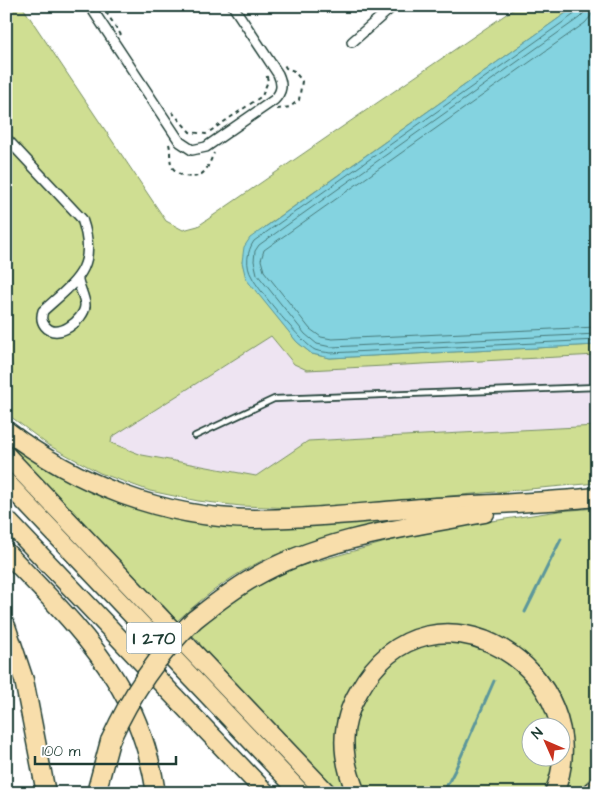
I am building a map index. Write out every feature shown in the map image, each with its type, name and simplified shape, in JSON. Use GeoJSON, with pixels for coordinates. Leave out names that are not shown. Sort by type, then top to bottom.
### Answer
{"type":"FeatureCollection","features":[{"type":"Feature","properties":{"kind":"highway"},"geometry":{"type":"LineString","coordinates":[[6,430],[33,450],[102,487],[148,503],[208,515],[252,519],[296,518],[480,504],[592,498]]}},
{"type":"Feature","properties":{"kind":"highway"},"geometry":{"type":"LineString","coordinates":[[6,455],[327,793]]}},
{"type":"Feature","properties":{"kind":"highway","name":"I 270"},"geometry":{"type":"LineString","coordinates":[[6,482],[301,793]]}},
{"type":"Feature","properties":{"kind":"highway"},"geometry":{"type":"LineString","coordinates":[[96,793],[110,741],[124,711],[155,661],[171,642],[194,620],[222,597],[254,577],[295,558],[373,534],[484,513],[592,498]]}},
{"type":"Feature","properties":{"kind":"highway","name":"I 270"},"geometry":{"type":"LineString","coordinates":[[6,519],[266,793]]}},
{"type":"Feature","properties":{"kind":"highway"},"geometry":{"type":"LineString","coordinates":[[6,552],[72,622],[115,678],[138,725],[156,793]]}},
{"type":"Feature","properties":{"kind":"highway"},"geometry":{"type":"LineString","coordinates":[[6,626],[24,680],[46,793]]}},
{"type":"Feature","properties":{"kind":"highway"},"geometry":{"type":"LineString","coordinates":[[356,793],[349,775],[344,742],[346,722],[352,702],[363,684],[376,666],[409,642],[434,635],[458,633],[479,636],[507,646],[526,659],[547,680],[554,691],[568,728],[568,749],[565,764],[559,785],[554,793]]}},
{"type":"Feature","properties":{"kind":"highway"},"geometry":{"type":"LineString","coordinates":[[591,793],[597,787]]}},
{"type":"Feature","properties":{"kind":"street"},"geometry":{"type":"LineString","coordinates":[[90,6],[180,142],[192,150],[206,146],[229,131],[274,100],[281,90],[282,82],[278,74],[233,6]]}},
{"type":"Feature","properties":{"kind":"street"},"geometry":{"type":"LineString","coordinates":[[352,42],[393,6]]}},
{"type":"Feature","properties":{"kind":"street"},"geometry":{"type":"LineString","coordinates":[[6,138],[82,219],[88,236],[89,256],[78,280],[43,311],[41,317],[43,324],[50,331],[58,332],[66,329],[84,313],[86,304],[78,280]]}},
{"type":"Feature","properties":{"kind":"lane"},"geometry":{"type":"LineString","coordinates":[[195,436],[274,399],[597,387]]}},
{"type":"Feature","properties":{"kind":"path"},"geometry":{"type":"LineString","coordinates":[[102,6],[125,41]]}},
{"type":"Feature","properties":{"kind":"path"},"geometry":{"type":"LineString","coordinates":[[273,110],[290,107],[299,100],[301,93],[302,81],[294,71],[286,68],[282,62]]}},
{"type":"Feature","properties":{"kind":"path"},"geometry":{"type":"LineString","coordinates":[[168,108],[190,132],[206,134],[262,96],[268,80],[264,67]]}},
{"type":"Feature","properties":{"kind":"path"},"geometry":{"type":"LineString","coordinates":[[168,141],[172,166],[181,175],[192,178],[200,176],[208,168],[216,150]]}},
{"type":"Feature","properties":{"kind":"shaded area"},"geometry":{"type":"Polygon","coordinates":[[[271,336],[294,364],[307,370],[597,355],[597,426],[308,441],[256,476],[142,455],[111,443],[112,437],[271,336]]]}},
{"type":"Feature","properties":{"kind":"green space"},"geometry":{"type":"Polygon","coordinates":[[[6,6],[22,6],[166,221],[183,230],[198,226],[518,6],[576,6],[265,227],[242,262],[247,279],[297,342],[312,354],[330,358],[597,345],[597,355],[307,370],[294,364],[271,336],[112,437],[111,443],[142,455],[256,476],[308,441],[597,426],[597,483],[294,508],[241,506],[198,501],[150,491],[100,473],[48,445],[6,413],[6,6]]]}},
{"type":"Feature","properties":{"kind":"green space"},"geometry":{"type":"Polygon","coordinates":[[[6,434],[104,492],[277,525],[386,520],[386,524],[316,541],[261,561],[223,584],[177,621],[6,444],[6,434]]]}},
{"type":"Feature","properties":{"kind":"green space"},"geometry":{"type":"Polygon","coordinates":[[[597,508],[597,772],[575,793],[560,793],[567,766],[570,766],[570,716],[566,716],[560,697],[551,680],[522,651],[507,641],[484,631],[429,631],[403,651],[348,700],[351,793],[337,793],[198,646],[200,643],[191,634],[203,622],[257,585],[293,568],[393,540],[472,524],[559,511],[597,508]]]}},
{"type":"Feature","properties":{"kind":"green space"},"geometry":{"type":"Polygon","coordinates":[[[451,639],[521,663],[552,716],[520,716],[520,766],[556,766],[548,793],[363,793],[350,751],[356,708],[391,660],[430,641],[451,639]]]}},
{"type":"Feature","properties":{"kind":"water"},"geometry":{"type":"Polygon","coordinates":[[[576,6],[597,6],[597,345],[330,358],[312,354],[297,342],[246,279],[242,262],[244,247],[250,238],[576,6]]]}},
{"type":"Feature","properties":{"kind":"waterway"},"geometry":{"type":"LineString","coordinates":[[525,612],[561,539]]}},
{"type":"Feature","properties":{"kind":"waterway"},"geometry":{"type":"LineString","coordinates":[[443,793],[494,681]]}}]}
